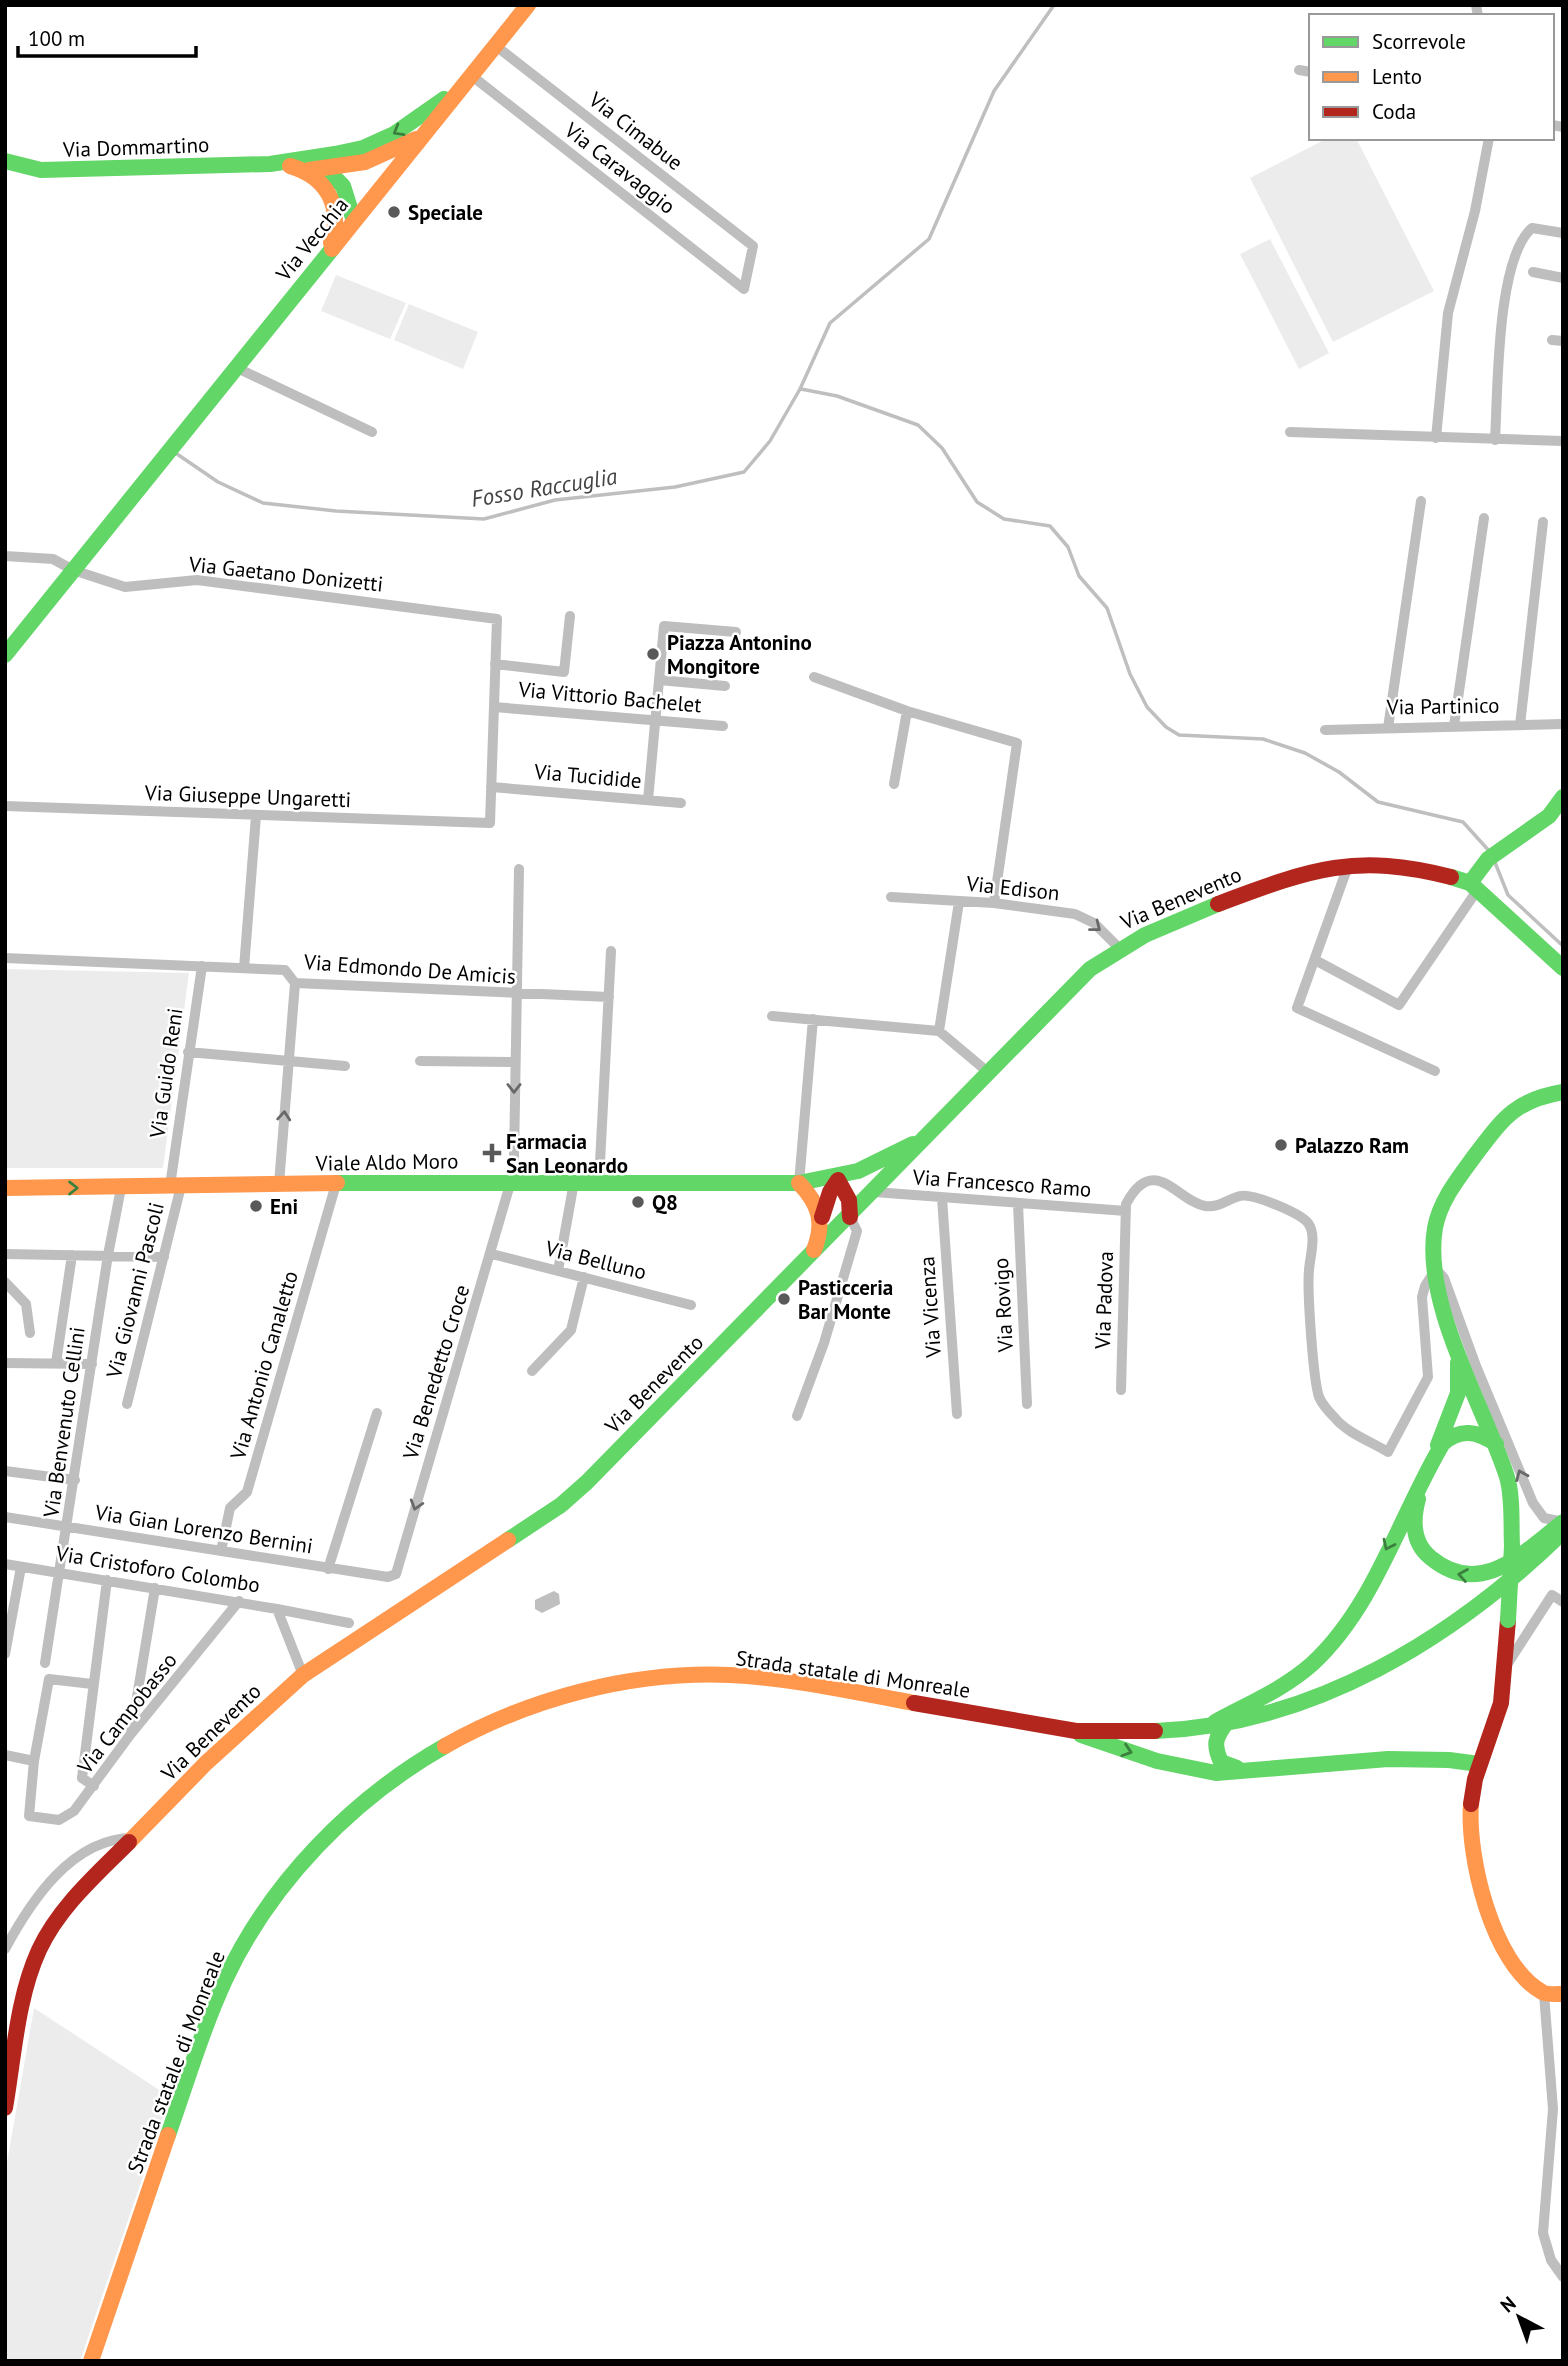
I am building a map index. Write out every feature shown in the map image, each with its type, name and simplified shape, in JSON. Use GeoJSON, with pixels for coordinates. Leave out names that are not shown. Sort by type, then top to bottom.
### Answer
{"type":"FeatureCollection","features":[{"type":"Feature","properties":{"kind":"main road","name":"Via Vecchia"},"geometry":{"type":"LineString","coordinates":[[5,655],[234,367],[528,5]]}},
{"type":"Feature","properties":{"kind":"main road"},"geometry":{"type":"LineString","coordinates":[[309,164],[363,148],[394,134],[428,112],[472,76]]}},
{"type":"Feature","properties":{"kind":"main road"},"geometry":{"type":"LineString","coordinates":[[309,164],[326,168],[365,162],[423,136]]}},
{"type":"Feature","properties":{"kind":"main road","name":"Via Dommartino"},"geometry":{"type":"LineString","coordinates":[[5,161],[41,170],[309,164]]}},
{"type":"Feature","properties":{"kind":"main road"},"geometry":{"type":"LineString","coordinates":[[309,164],[328,190],[338,212],[334,237],[326,255]]}},
{"type":"Feature","properties":{"kind":"main road"},"geometry":{"type":"LineString","coordinates":[[326,168],[349,197],[354,221]]}},
{"type":"Feature","properties":{"kind":"main road"},"geometry":{"type":"LineString","coordinates":[[1563,797],[1549,816],[1492,857],[1474,886],[1563,968]]}},
{"type":"Feature","properties":{"kind":"main road","name":"Via Benevento"},"geometry":{"type":"LineString","coordinates":[[5,2108],[22,2004],[40,1948],[59,1917],[133,1838],[206,1763],[303,1675],[561,1505],[850,1217],[1090,969],[1119,948],[1185,917],[1289,877],[1348,866],[1379,866],[1455,877],[1474,886]]}},
{"type":"Feature","properties":{"kind":"main road"},"geometry":{"type":"LineString","coordinates":[[1563,1092],[1534,1097],[1517,1106],[1500,1122],[1475,1153],[1441,1207],[1435,1227],[1436,1284],[1456,1347],[1508,1480],[1512,1546],[1508,1663],[1494,1728],[1479,1764],[1472,1797],[1472,1856],[1507,1956],[1544,1993],[1563,1994]]}},
{"type":"Feature","properties":{"kind":"main road","name":"Viale Aldo Moro"},"geometry":{"type":"LineString","coordinates":[[5,1188],[511,1181],[799,1183],[838,1180],[873,1166],[928,1136]]}},
{"type":"Feature","properties":{"kind":"main road"},"geometry":{"type":"LineString","coordinates":[[811,1255],[820,1235],[827,1198],[838,1180],[849,1200],[850,1217]]}},
{"type":"Feature","properties":{"kind":"main road"},"geometry":{"type":"LineString","coordinates":[[799,1183],[818,1205],[822,1217]]}},
{"type":"Feature","properties":{"kind":"main road"},"geometry":{"type":"LineString","coordinates":[[1264,1770],[1227,1766],[1216,1755],[1219,1723],[1293,1679],[1329,1648],[1360,1600],[1451,1415],[1458,1394],[1456,1347]]}},
{"type":"Feature","properties":{"kind":"main road"},"geometry":{"type":"LineString","coordinates":[[1451,1415],[1474,1411],[1485,1416]]}},
{"type":"Feature","properties":{"kind":"main road"},"geometry":{"type":"LineString","coordinates":[[1496,1444],[1485,1435],[1471,1431],[1457,1432],[1443,1443],[1430,1462],[1415,1509],[1415,1534],[1424,1553],[1452,1574],[1470,1577],[1495,1571],[1563,1522]]}},
{"type":"Feature","properties":{"kind":"main road","name":"Strada statale di Monreale"},"geometry":{"type":"LineString","coordinates":[[90,2361],[118,2271],[232,1966],[275,1898],[326,1837],[385,1782],[424,1755],[460,1735],[530,1705],[606,1685],[676,1675],[748,1677],[804,1684],[1062,1729],[1108,1733],[1183,1729],[1219,1723],[1291,1705],[1335,1688],[1410,1652],[1460,1622],[1497,1594],[1563,1532]]}},
{"type":"Feature","properties":{"kind":"main road"},"geometry":{"type":"LineString","coordinates":[[1062,1729],[1177,1765],[1233,1773],[1450,1758],[1479,1764]]}},
{"type":"Feature","properties":{"kind":"street","name":"Via Cimabue"},"geometry":{"type":"LineString","coordinates":[[496,46],[753,246],[744,289]]}},
{"type":"Feature","properties":{"kind":"street","name":"Via Caravaggio"},"geometry":{"type":"LineString","coordinates":[[472,76],[744,289]]}},
{"type":"Feature","properties":{"kind":"street"},"geometry":{"type":"LineString","coordinates":[[1436,438],[1448,313],[1475,211],[1489,140]]}},
{"type":"Feature","properties":{"kind":"street"},"geometry":{"type":"LineString","coordinates":[[1495,440],[1503,308],[1522,236],[1532,228],[1563,233]]}},
{"type":"Feature","properties":{"kind":"street"},"geometry":{"type":"LineString","coordinates":[[1533,272],[1563,278]]}},
{"type":"Feature","properties":{"kind":"street"},"geometry":{"type":"LineString","coordinates":[[234,367],[372,432]]}},
{"type":"Feature","properties":{"kind":"street"},"geometry":{"type":"LineString","coordinates":[[1290,432],[1563,441]]}},
{"type":"Feature","properties":{"kind":"street"},"geometry":{"type":"LineString","coordinates":[[1388,728],[1421,501]]}},
{"type":"Feature","properties":{"kind":"street"},"geometry":{"type":"LineString","coordinates":[[1454,726],[1484,518]]}},
{"type":"Feature","properties":{"kind":"street"},"geometry":{"type":"LineString","coordinates":[[1520,725],[1544,522]]}},
{"type":"Feature","properties":{"kind":"street","name":"Via Gaetano Donizetti"},"geometry":{"type":"LineString","coordinates":[[5,556],[54,559],[73,570],[125,587],[197,580],[497,619],[495,664]]}},
{"type":"Feature","properties":{"kind":"street"},"geometry":{"type":"LineString","coordinates":[[491,787],[495,664],[564,672],[570,616]]}},
{"type":"Feature","properties":{"kind":"street"},"geometry":{"type":"LineString","coordinates":[[648,800],[663,681],[664,626],[736,632]]}},
{"type":"Feature","properties":{"kind":"street"},"geometry":{"type":"LineString","coordinates":[[814,677],[907,711],[1017,743],[994,903]]}},
{"type":"Feature","properties":{"kind":"street"},"geometry":{"type":"LineString","coordinates":[[663,681],[725,686]]}},
{"type":"Feature","properties":{"kind":"street","name":"Via Vittorio Bachelet"},"geometry":{"type":"LineString","coordinates":[[494,707],[723,726]]}},
{"type":"Feature","properties":{"kind":"street"},"geometry":{"type":"LineString","coordinates":[[894,784],[907,711]]}},
{"type":"Feature","properties":{"kind":"street","name":"Via Partinico"},"geometry":{"type":"LineString","coordinates":[[1325,730],[1563,724]]}},
{"type":"Feature","properties":{"kind":"street","name":"Via Tucidide"},"geometry":{"type":"LineString","coordinates":[[491,787],[681,803]]}},
{"type":"Feature","properties":{"kind":"street","name":"Via Giuseppe Ungaretti"},"geometry":{"type":"LineString","coordinates":[[5,806],[490,823],[491,787]]}},
{"type":"Feature","properties":{"kind":"street"},"geometry":{"type":"LineString","coordinates":[[244,968],[256,816]]}},
{"type":"Feature","properties":{"kind":"street"},"geometry":{"type":"LineString","coordinates":[[1348,866],[1297,1008],[1434,1072]]}},
{"type":"Feature","properties":{"kind":"street","name":"Via Benedetto Croce"},"geometry":{"type":"LineString","coordinates":[[396,1574],[492,1254],[511,1181],[514,1158],[519,869]]}},
{"type":"Feature","properties":{"kind":"street"},"geometry":{"type":"LineString","coordinates":[[1315,960],[1399,1005],[1474,886]]}},
{"type":"Feature","properties":{"kind":"street","name":"Via Edison"},"geometry":{"type":"LineString","coordinates":[[891,897],[994,903],[1075,914],[1094,923],[1119,948]]}},
{"type":"Feature","properties":{"kind":"street"},"geometry":{"type":"LineString","coordinates":[[939,1031],[959,902]]}},
{"type":"Feature","properties":{"kind":"street"},"geometry":{"type":"LineString","coordinates":[[599,1182],[611,951]]}},
{"type":"Feature","properties":{"kind":"street","name":"Via Edmondo De Amicis"},"geometry":{"type":"LineString","coordinates":[[5,958],[285,970],[295,983],[516,995],[608,997]]}},
{"type":"Feature","properties":{"kind":"street","name":"Via Guido Reni"},"geometry":{"type":"LineString","coordinates":[[175,1186],[188,1052],[202,966]]}},
{"type":"Feature","properties":{"kind":"street"},"geometry":{"type":"LineString","coordinates":[[279,1184],[295,983]]}},
{"type":"Feature","properties":{"kind":"street"},"geometry":{"type":"LineString","coordinates":[[772,1016],[939,1031],[989,1073]]}},
{"type":"Feature","properties":{"kind":"street"},"geometry":{"type":"LineString","coordinates":[[799,1183],[813,1019]]}},
{"type":"Feature","properties":{"kind":"street"},"geometry":{"type":"LineString","coordinates":[[188,1052],[345,1066]]}},
{"type":"Feature","properties":{"kind":"street"},"geometry":{"type":"LineString","coordinates":[[420,1061],[514,1062]]}},
{"type":"Feature","properties":{"kind":"street"},"geometry":{"type":"LineString","coordinates":[[1126,1211],[1126,1204],[1138,1188],[1150,1182],[1164,1181],[1201,1205],[1214,1206],[1249,1196],[1292,1212],[1306,1221],[1312,1235],[1308,1276],[1319,1398],[1336,1421],[1388,1452],[1428,1377],[1422,1297],[1425,1286],[1436,1269],[1444,1278],[1476,1366],[1533,1503],[1544,1518],[1563,1522]]}},
{"type":"Feature","properties":{"kind":"street"},"geometry":{"type":"LineString","coordinates":[[558,1271],[574,1182]]}},
{"type":"Feature","properties":{"kind":"street","name":"Via Antonio Canaletto"},"geometry":{"type":"LineString","coordinates":[[221,1551],[230,1508],[247,1492],[335,1184]]}},
{"type":"Feature","properties":{"kind":"street","name":"Via Giovanni Pascoli"},"geometry":{"type":"LineString","coordinates":[[127,1404],[164,1257],[175,1186]]}},
{"type":"Feature","properties":{"kind":"street","name":"Via Benvenuto Cellini"},"geometry":{"type":"LineString","coordinates":[[45,1663],[108,1255],[121,1188]]}},
{"type":"Feature","properties":{"kind":"street","name":"Via Francesco Ramo"},"geometry":{"type":"LineString","coordinates":[[874,1192],[1126,1211]]}},
{"type":"Feature","properties":{"kind":"street","name":"Via Vicenza"},"geometry":{"type":"LineString","coordinates":[[942,1198],[957,1414]]}},
{"type":"Feature","properties":{"kind":"street","name":"Via Rovigo"},"geometry":{"type":"LineString","coordinates":[[1018,1204],[1027,1404]]}},
{"type":"Feature","properties":{"kind":"street","name":"Via Padova"},"geometry":{"type":"LineString","coordinates":[[1121,1390],[1126,1211]]}},
{"type":"Feature","properties":{"kind":"street"},"geometry":{"type":"LineString","coordinates":[[797,1416],[824,1343],[858,1231],[850,1217]]}},
{"type":"Feature","properties":{"kind":"street"},"geometry":{"type":"LineString","coordinates":[[5,1254],[164,1257]]}},
{"type":"Feature","properties":{"kind":"street","name":"Via Belluno"},"geometry":{"type":"LineString","coordinates":[[492,1254],[691,1305]]}},
{"type":"Feature","properties":{"kind":"street"},"geometry":{"type":"LineString","coordinates":[[56,1363],[72,1255]]}},
{"type":"Feature","properties":{"kind":"street"},"geometry":{"type":"LineString","coordinates":[[532,1371],[571,1330],[584,1277]]}},
{"type":"Feature","properties":{"kind":"street"},"geometry":{"type":"LineString","coordinates":[[5,1282],[26,1304],[30,1333]]}},
{"type":"Feature","properties":{"kind":"street"},"geometry":{"type":"LineString","coordinates":[[8,1360],[92,1364]]}},
{"type":"Feature","properties":{"kind":"street"},"geometry":{"type":"LineString","coordinates":[[328,1569],[377,1413]]}},
{"type":"Feature","properties":{"kind":"street"},"geometry":{"type":"LineString","coordinates":[[5,1471],[75,1479]]}},
{"type":"Feature","properties":{"kind":"street","name":"Via Gian Lorenzo Bernini"},"geometry":{"type":"LineString","coordinates":[[5,1517],[328,1569],[388,1577],[396,1574]]}},
{"type":"Feature","properties":{"kind":"street","name":"Via Cristoforo Colombo"},"geometry":{"type":"LineString","coordinates":[[5,1564],[277,1609],[303,1675]]}},
{"type":"Feature","properties":{"kind":"street"},"geometry":{"type":"LineString","coordinates":[[5,1654],[21,1567]]}},
{"type":"Feature","properties":{"kind":"street"},"geometry":{"type":"LineString","coordinates":[[94,1786],[82,1778],[107,1580]]}},
{"type":"Feature","properties":{"kind":"street"},"geometry":{"type":"LineString","coordinates":[[130,1735],[155,1588]]}},
{"type":"Feature","properties":{"kind":"street"},"geometry":{"type":"LineString","coordinates":[[1508,1663],[1552,1595],[1563,1602]]}},
{"type":"Feature","properties":{"kind":"street","name":"Via Campobasso"},"geometry":{"type":"LineString","coordinates":[[34,1761],[29,1816],[59,1819],[74,1811],[130,1735],[239,1601]]}},
{"type":"Feature","properties":{"kind":"street"},"geometry":{"type":"LineString","coordinates":[[277,1609],[349,1623]]}},
{"type":"Feature","properties":{"kind":"street"},"geometry":{"type":"LineString","coordinates":[[5,1755],[34,1761],[50,1679],[92,1684]]}},
{"type":"Feature","properties":{"kind":"street"},"geometry":{"type":"LineString","coordinates":[[5,1949],[34,1900],[64,1869],[117,1838],[133,1838]]}},
{"type":"Feature","properties":{"kind":"street"},"geometry":{"type":"LineString","coordinates":[[1544,1993],[1553,2109],[1543,2233],[1551,2260],[1563,2277]]}},
{"type":"Feature","properties":{"kind":"shaded area"},"geometry":{"type":"Polygon","coordinates":[[[1324,140],[1357,140],[1434,291],[1333,342],[1250,178],[1324,140]]]}},
{"type":"Feature","properties":{"kind":"shaded area"},"geometry":{"type":"Polygon","coordinates":[[[1270,239],[1329,353],[1299,369],[1240,254],[1270,239]]]}},
{"type":"Feature","properties":{"kind":"shaded area"},"geometry":{"type":"Polygon","coordinates":[[[336,275],[406,303],[390,339],[321,311],[336,275]]]}},
{"type":"Feature","properties":{"kind":"shaded area"},"geometry":{"type":"Polygon","coordinates":[[[409,304],[478,332],[463,369],[394,340],[409,304]]]}},
{"type":"Feature","properties":{"kind":"shaded area"},"geometry":{"type":"Polygon","coordinates":[[[5,969],[189,973],[163,1168],[5,1168],[5,969]]]}},
{"type":"Feature","properties":{"kind":"shaded area"},"geometry":{"type":"Polygon","coordinates":[[[554,1591],[559,1594],[560,1604],[542,1613],[535,1609],[535,1600],[554,1591]]]}},
{"type":"Feature","properties":{"kind":"shaded area"},"geometry":{"type":"Polygon","coordinates":[[[34,2008],[170,2097],[80,2361],[5,2361],[5,2174],[34,2008]]]}},
{"type":"Feature","properties":{"kind":"waterway","name":"Fosso Raccuglia"},"geometry":{"type":"LineString","coordinates":[[177,454],[218,482],[263,503],[336,511],[484,519],[555,500],[675,487],[744,472],[770,441],[800,389],[830,323],[929,239],[994,91],[1054,5]]}},
{"type":"Feature","properties":{"kind":"waterway","name":"Fosso Raccuglia"},"geometry":{"type":"LineString","coordinates":[[801,389],[837,396],[918,425],[942,448],[977,502],[1004,519],[1050,526],[1068,547],[1079,576],[1107,608],[1130,674],[1147,707],[1166,727],[1179,735],[1263,739],[1305,753],[1339,772],[1378,802],[1463,822],[1491,853]]}},
{"type":"Feature","properties":{"kind":"waterway","name":"Fosso Raccuglia"},"geometry":{"type":"LineString","coordinates":[[1494,860],[1508,895],[1563,946]]}},
{"type":"Feature","properties":{"kind":"traffic: fast"},"geometry":{"type":"LineString","coordinates":[[5,161],[41,170],[270,164],[363,148],[394,134],[444,99]]}},
{"type":"Feature","properties":{"kind":"traffic: fast"},"geometry":{"type":"LineString","coordinates":[[322,165],[343,186],[354,221]]}},
{"type":"Feature","properties":{"kind":"traffic: fast"},"geometry":{"type":"LineString","coordinates":[[5,655],[332,249]]}},
{"type":"Feature","properties":{"kind":"traffic: fast"},"geometry":{"type":"LineString","coordinates":[[1470,883],[1488,859],[1549,816],[1563,797]]}},
{"type":"Feature","properties":{"kind":"traffic: fast"},"geometry":{"type":"LineString","coordinates":[[1451,877],[1470,883],[1563,968]]}},
{"type":"Feature","properties":{"kind":"traffic: fast"},"geometry":{"type":"LineString","coordinates":[[508,1540],[561,1505],[587,1482],[1090,969],[1145,935],[1218,904]]}},
{"type":"Feature","properties":{"kind":"traffic: fast"},"geometry":{"type":"LineString","coordinates":[[1512,1546],[1509,1485],[1446,1321],[1433,1257],[1435,1228],[1451,1189],[1503,1120],[1522,1105],[1563,1092]]}},
{"type":"Feature","properties":{"kind":"traffic: fast"},"geometry":{"type":"LineString","coordinates":[[337,1183],[799,1183],[858,1171],[913,1144]]}},
{"type":"Feature","properties":{"kind":"traffic: fast"},"geometry":{"type":"LineString","coordinates":[[1438,1445],[1458,1393],[1458,1363]]}},
{"type":"Feature","properties":{"kind":"traffic: fast"},"geometry":{"type":"LineString","coordinates":[[1215,1722],[1290,1681],[1312,1664],[1334,1641],[1370,1588],[1443,1443],[1456,1435],[1469,1433],[1482,1436],[1496,1444]]}},
{"type":"Feature","properties":{"kind":"traffic: fast"},"geometry":{"type":"LineString","coordinates":[[1418,1499],[1414,1523],[1420,1546],[1431,1558],[1449,1569],[1467,1574],[1484,1573],[1501,1567],[1517,1558],[1563,1522]]}},
{"type":"Feature","properties":{"kind":"traffic: fast"},"geometry":{"type":"LineString","coordinates":[[1155,1731],[1213,1725],[1270,1712],[1325,1694],[1377,1669],[1427,1640],[1475,1607],[1563,1532]]}},
{"type":"Feature","properties":{"kind":"traffic: fast"},"geometry":{"type":"LineString","coordinates":[[1508,1620],[1512,1546]]}},
{"type":"Feature","properties":{"kind":"traffic: fast"},"geometry":{"type":"LineString","coordinates":[[1227,1722],[1220,1732],[1216,1746],[1221,1762],[1237,1768]]}},
{"type":"Feature","properties":{"kind":"traffic: fast"},"geometry":{"type":"LineString","coordinates":[[1081,1735],[1157,1761],[1216,1773],[1388,1759],[1449,1760],[1479,1764]]}},
{"type":"Feature","properties":{"kind":"traffic: fast"},"geometry":{"type":"LineString","coordinates":[[168,2135],[225,1980],[265,1910],[317,1846],[346,1818],[378,1791],[445,1746]]}},
{"type":"Feature","properties":{"kind":"traffic: slow"},"geometry":{"type":"LineString","coordinates":[[332,249],[528,5]]}},
{"type":"Feature","properties":{"kind":"traffic: slow"},"geometry":{"type":"LineString","coordinates":[[309,170],[365,162],[416,139]]}},
{"type":"Feature","properties":{"kind":"traffic: slow"},"geometry":{"type":"LineString","coordinates":[[290,166],[314,177],[329,195],[335,217],[331,243]]}},
{"type":"Feature","properties":{"kind":"traffic: slow"},"geometry":{"type":"LineString","coordinates":[[5,1188],[337,1183]]}},
{"type":"Feature","properties":{"kind":"traffic: slow"},"geometry":{"type":"LineString","coordinates":[[799,1183],[811,1198],[818,1214],[819,1231],[814,1250]]}},
{"type":"Feature","properties":{"kind":"traffic: slow"},"geometry":{"type":"LineString","coordinates":[[129,1842],[206,1763],[303,1675],[508,1540]]}},
{"type":"Feature","properties":{"kind":"traffic: slow"},"geometry":{"type":"LineString","coordinates":[[445,1746],[478,1729],[547,1701],[619,1683],[656,1678],[730,1675],[776,1679],[914,1703]]}},
{"type":"Feature","properties":{"kind":"traffic: slow"},"geometry":{"type":"LineString","coordinates":[[1471,1804],[1473,1851],[1486,1907],[1497,1934],[1509,1958],[1524,1978],[1544,1993],[1563,1994]]}},
{"type":"Feature","properties":{"kind":"traffic: slow"},"geometry":{"type":"LineString","coordinates":[[91,2361],[168,2135]]}},
{"type":"Feature","properties":{"kind":"traffic: jam"},"geometry":{"type":"LineString","coordinates":[[1218,904],[1279,882],[1332,868],[1386,866],[1451,877]]}},
{"type":"Feature","properties":{"kind":"traffic: jam"},"geometry":{"type":"LineString","coordinates":[[822,1217],[830,1192],[838,1180],[849,1200],[850,1217]]}},
{"type":"Feature","properties":{"kind":"traffic: jam"},"geometry":{"type":"LineString","coordinates":[[1471,1804],[1475,1779],[1501,1703],[1508,1620]]}},
{"type":"Feature","properties":{"kind":"traffic: jam"},"geometry":{"type":"LineString","coordinates":[[914,1703],[1076,1731],[1155,1731]]}},
{"type":"Feature","properties":{"kind":"traffic: jam"},"geometry":{"type":"LineString","coordinates":[[5,2108],[21,2007],[39,1950],[68,1905],[129,1842]]}},
{"type":"Feature","properties":{"kind":"place","name":"Speciale"},"geometry":{"type":"Point","coordinates":[394,212]}},
{"type":"Feature","properties":{"kind":"place","name":"Piazza Antonino Mongitore"},"geometry":{"type":"Point","coordinates":[653,654]}},
{"type":"Feature","properties":{"kind":"place","name":"Palazzo Ram"},"geometry":{"type":"Point","coordinates":[1281,1145]}},
{"type":"Feature","properties":{"kind":"place","name":"Farmacia San Leonardo"},"geometry":{"type":"Point","coordinates":[492,1153]}},
{"type":"Feature","properties":{"kind":"place","name":"Q8"},"geometry":{"type":"Point","coordinates":[638,1202]}},
{"type":"Feature","properties":{"kind":"place","name":"Eni"},"geometry":{"type":"Point","coordinates":[256,1206]}},
{"type":"Feature","properties":{"kind":"place","name":"Pasticceria Bar Monte"},"geometry":{"type":"Point","coordinates":[784,1299]}}]}
